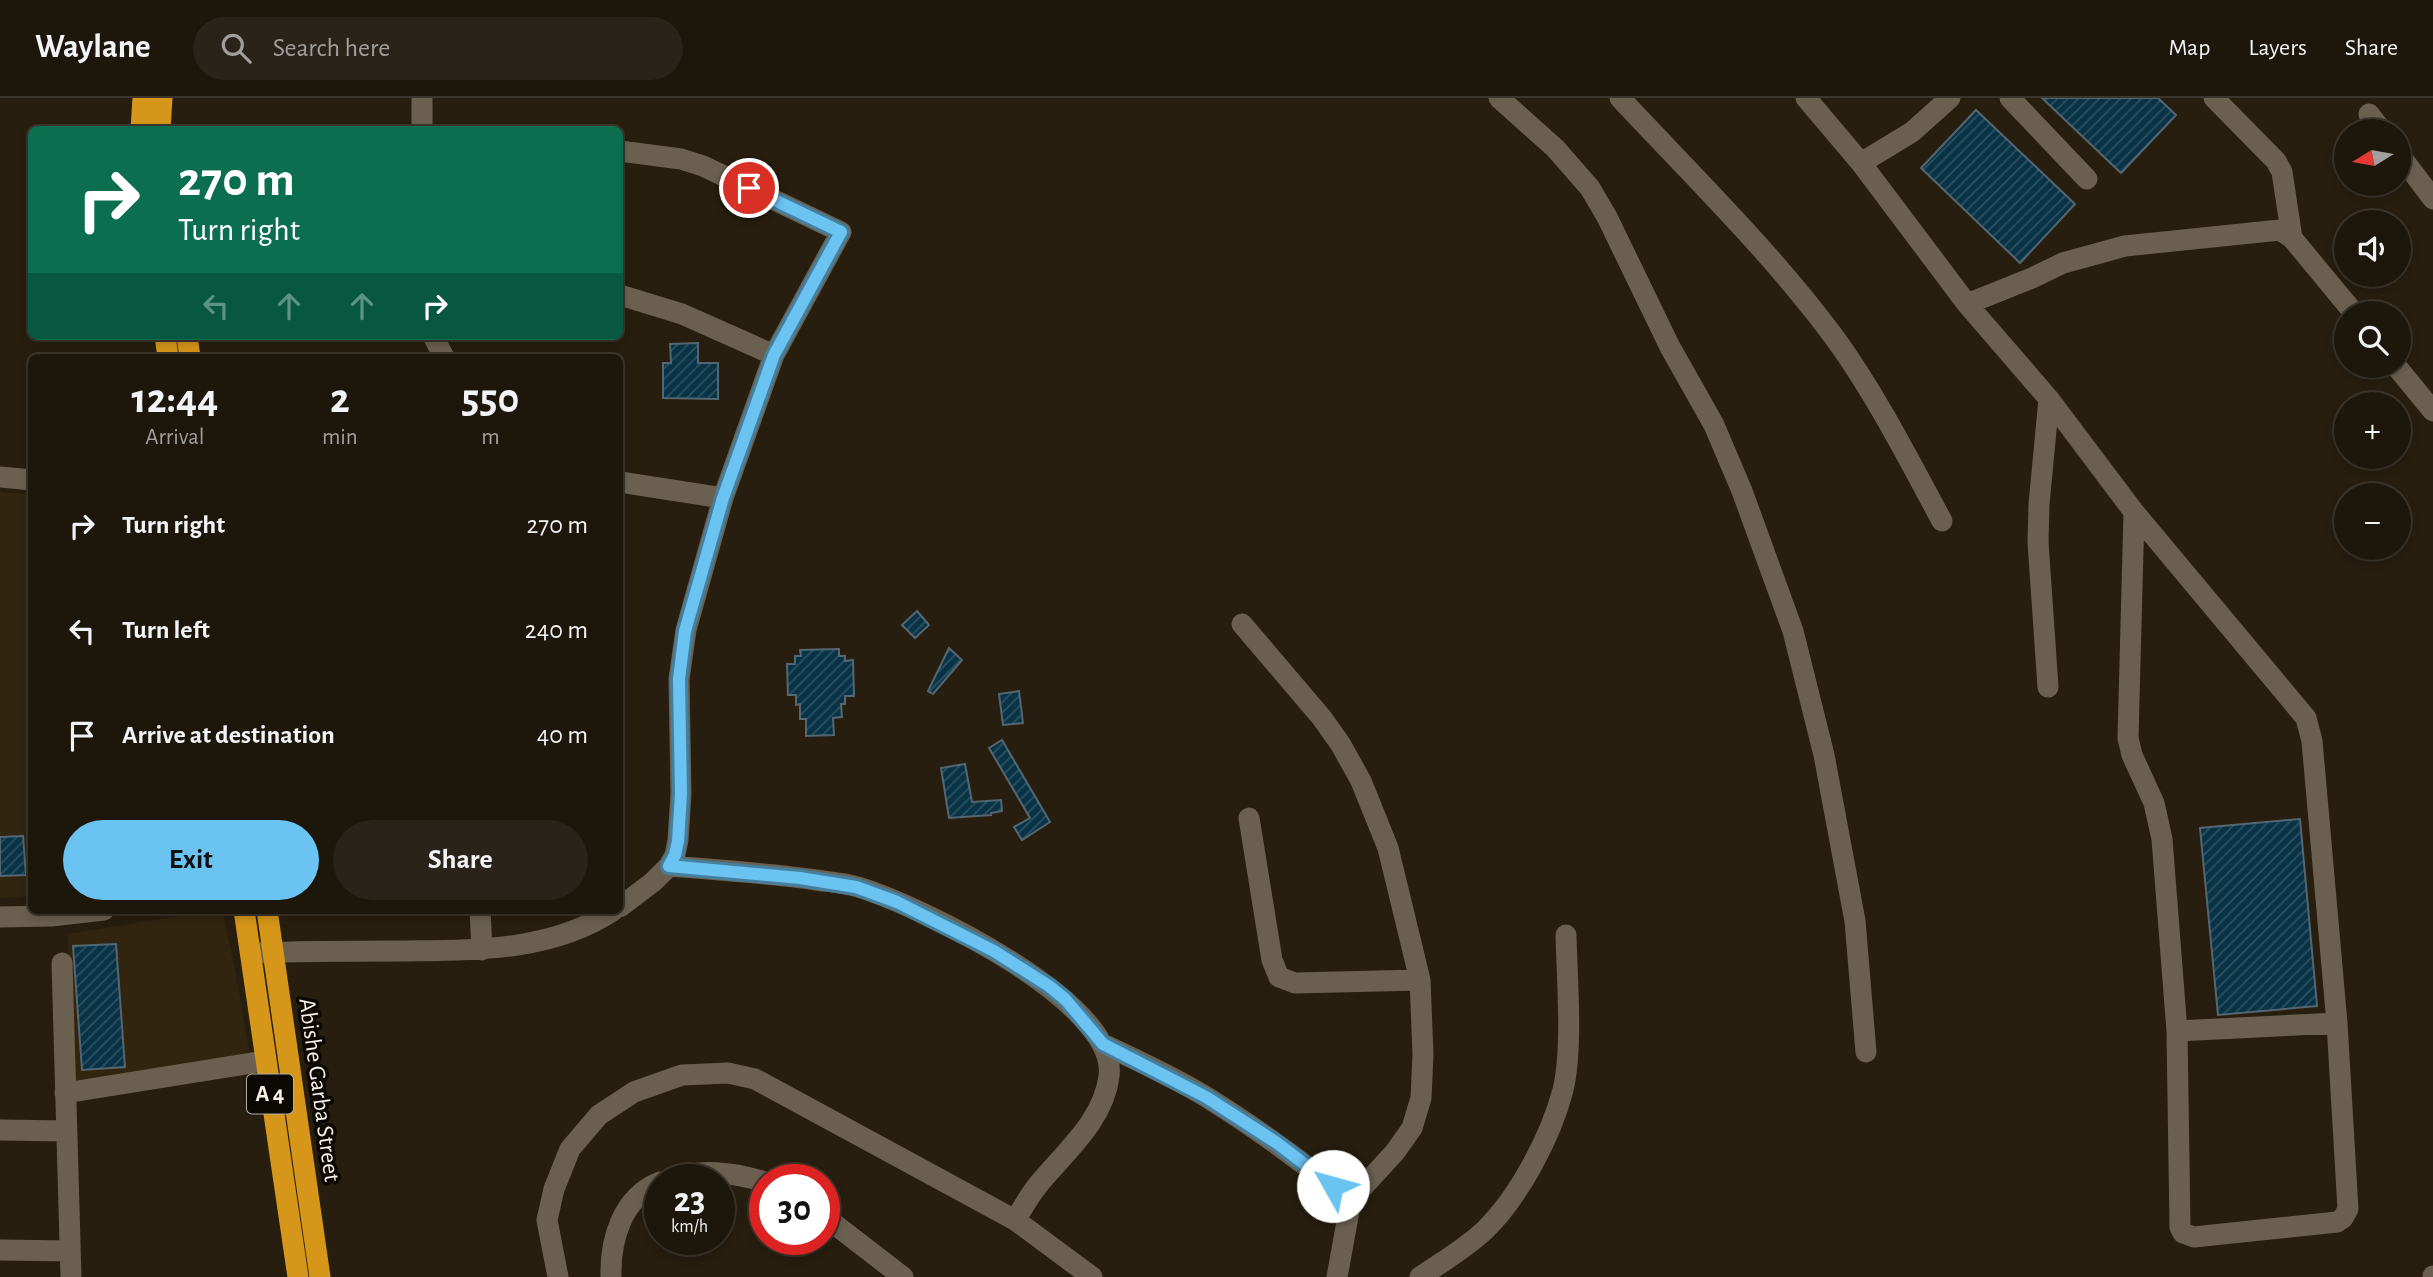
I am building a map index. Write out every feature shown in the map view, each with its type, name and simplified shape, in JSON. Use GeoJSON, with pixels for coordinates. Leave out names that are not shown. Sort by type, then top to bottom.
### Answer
{"type":"FeatureCollection","features":[{"type":"Feature","properties":{"kind":"highway"},"geometry":{"type":"LineString","coordinates":[[141,126],[143,98]]}},
{"type":"Feature","properties":{"kind":"highway"},"geometry":{"type":"LineString","coordinates":[[160,126],[162,98]]}},
{"type":"Feature","properties":{"kind":"highway","name":"Abishe Garba Street"},"geometry":{"type":"LineString","coordinates":[[244,914],[264,1061],[298,1277]]}},
{"type":"Feature","properties":{"kind":"highway","name":"Abishe Garba Street"},"geometry":{"type":"LineString","coordinates":[[267,914],[320,1277]]}},
{"type":"Feature","properties":{"kind":"street"},"geometry":{"type":"LineString","coordinates":[[422,98],[422,126]]}},
{"type":"Feature","properties":{"kind":"street"},"geometry":{"type":"LineString","coordinates":[[1499,98],[1555,149],[1590,188],[1607,217],[1670,347],[1714,425],[1742,491],[1793,631],[1824,755],[1854,921],[1866,1052]]}},
{"type":"Feature","properties":{"kind":"street"},"geometry":{"type":"LineString","coordinates":[[1620,98],[1787,279],[1837,342],[1883,414],[1942,521]]}},
{"type":"Feature","properties":{"kind":"street"},"geometry":{"type":"LineString","coordinates":[[1806,98],[1861,163],[1966,304],[2049,399],[2134,512],[2306,718],[2312,741],[2337,1023],[2348,1209],[2337,1222],[2194,1237],[2183,1233],[2180,1227],[2177,1031],[2162,839],[2154,803],[2132,755],[2128,738],[2134,512]]}},
{"type":"Feature","properties":{"kind":"street"},"geometry":{"type":"LineString","coordinates":[[1861,163],[1912,132],[1950,98]]}},
{"type":"Feature","properties":{"kind":"street"},"geometry":{"type":"LineString","coordinates":[[2010,98],[2087,179]]}},
{"type":"Feature","properties":{"kind":"street"},"geometry":{"type":"LineString","coordinates":[[2214,98],[2276,161],[2282,172],[2292,238]]}},
{"type":"Feature","properties":{"kind":"street"},"geometry":{"type":"LineString","coordinates":[[2369,114],[2373,119]]}},
{"type":"Feature","properties":{"kind":"street"},"geometry":{"type":"LineString","coordinates":[[623,150],[681,159],[704,166],[841,232],[774,355],[723,498],[685,631],[680,663],[680,819],[677,846],[669,866],[623,905]]}},
{"type":"Feature","properties":{"kind":"street"},"geometry":{"type":"LineString","coordinates":[[2412,171],[2433,199]]}},
{"type":"Feature","properties":{"kind":"street"},"geometry":{"type":"LineString","coordinates":[[1966,304],[2063,263],[2125,246],[2280,230],[2292,238],[2344,301]]}},
{"type":"Feature","properties":{"kind":"street"},"geometry":{"type":"LineString","coordinates":[[623,296],[682,314],[774,355]]}},
{"type":"Feature","properties":{"kind":"street"},"geometry":{"type":"LineString","coordinates":[[2406,378],[2433,411]]}},
{"type":"Feature","properties":{"kind":"street"},"geometry":{"type":"LineString","coordinates":[[2048,687],[2038,542],[2049,399]]}},
{"type":"Feature","properties":{"kind":"street"},"geometry":{"type":"LineString","coordinates":[[0,477],[28,480]]}},
{"type":"Feature","properties":{"kind":"street"},"geometry":{"type":"LineString","coordinates":[[623,482],[723,498]]}},
{"type":"Feature","properties":{"kind":"street"},"geometry":{"type":"LineString","coordinates":[[1242,624],[1322,718],[1361,781],[1388,848],[1420,981],[1423,1054],[1421,1098],[1412,1128],[1395,1152],[1351,1200],[1337,1277]]}},
{"type":"Feature","properties":{"kind":"street"},"geometry":{"type":"LineString","coordinates":[[1249,818],[1272,960],[1279,977],[1295,984],[1420,981]]}},
{"type":"Feature","properties":{"kind":"street"},"geometry":{"type":"LineString","coordinates":[[669,866],[800,878],[856,887],[897,902],[994,951],[1049,986],[1071,1005],[1103,1044],[1110,1061],[1110,1074],[1101,1103],[1082,1134],[1030,1195],[1015,1220]]}},
{"type":"Feature","properties":{"kind":"street"},"geometry":{"type":"LineString","coordinates":[[0,917],[69,914]]}},
{"type":"Feature","properties":{"kind":"street"},"geometry":{"type":"LineString","coordinates":[[480,914],[482,950]]}},
{"type":"Feature","properties":{"kind":"street"},"geometry":{"type":"LineString","coordinates":[[249,953],[482,950],[551,939],[607,914]]}},
{"type":"Feature","properties":{"kind":"street"},"geometry":{"type":"LineString","coordinates":[[1420,1277],[1485,1229],[1515,1194],[1549,1131],[1563,1089],[1567,1049],[1566,935]]}},
{"type":"Feature","properties":{"kind":"street"},"geometry":{"type":"LineString","coordinates":[[62,963],[71,1277]]}},
{"type":"Feature","properties":{"kind":"street"},"geometry":{"type":"LineString","coordinates":[[2177,1031],[2337,1023]]}},
{"type":"Feature","properties":{"kind":"street"},"geometry":{"type":"LineString","coordinates":[[1103,1044],[1206,1097],[1277,1143],[1351,1200]]}},
{"type":"Feature","properties":{"kind":"street"},"geometry":{"type":"LineString","coordinates":[[65,1093],[264,1061]]}},
{"type":"Feature","properties":{"kind":"street"},"geometry":{"type":"LineString","coordinates":[[558,1277],[547,1220],[554,1189],[570,1149],[599,1115],[635,1092],[682,1075],[728,1073],[755,1079],[1015,1220],[1092,1277]]}},
{"type":"Feature","properties":{"kind":"street"},"geometry":{"type":"LineString","coordinates":[[0,1130],[66,1130]]}},
{"type":"Feature","properties":{"kind":"street"},"geometry":{"type":"LineString","coordinates":[[611,1277],[614,1237],[623,1215],[644,1193]]}},
{"type":"Feature","properties":{"kind":"street"},"geometry":{"type":"LineString","coordinates":[[840,1228],[903,1277]]}},
{"type":"Feature","properties":{"kind":"street"},"geometry":{"type":"LineString","coordinates":[[0,1250],[70,1251]]}},
{"type":"Feature","properties":{"kind":"shaded area"},"geometry":{"type":"Polygon","coordinates":[[[0,492],[28,494],[28,896],[0,898],[0,492]]]}},
{"type":"Feature","properties":{"kind":"shaded area"},"geometry":{"type":"Polygon","coordinates":[[[191,914],[223,914],[250,1056],[72,1082],[68,934],[191,914]]]}},
{"type":"Feature","properties":{"kind":"building"},"geometry":{"type":"Polygon","coordinates":[[[2042,98],[2158,98],[2176,115],[2121,173],[2042,98]]]}},
{"type":"Feature","properties":{"kind":"building"},"geometry":{"type":"Polygon","coordinates":[[[1976,110],[2075,204],[2020,263],[1921,168],[1976,110]]]}},
{"type":"Feature","properties":{"kind":"building"},"geometry":{"type":"Polygon","coordinates":[[[698,343],[698,363],[718,363],[718,399],[663,398],[663,363],[671,363],[670,344],[698,343]]]}},
{"type":"Feature","properties":{"kind":"building"},"geometry":{"type":"Polygon","coordinates":[[[917,611],[929,625],[915,638],[902,625],[917,611]]]}},
{"type":"Feature","properties":{"kind":"building"},"geometry":{"type":"Polygon","coordinates":[[[949,648],[962,660],[933,694],[928,691],[949,648]]]}},
{"type":"Feature","properties":{"kind":"building"},"geometry":{"type":"Polygon","coordinates":[[[839,649],[839,656],[845,656],[845,661],[853,660],[854,696],[845,696],[845,704],[841,704],[842,717],[833,718],[834,735],[806,736],[806,719],[800,719],[800,704],[796,705],[796,695],[788,695],[787,664],[795,664],[795,656],[801,656],[800,650],[839,649]]]}},
{"type":"Feature","properties":{"kind":"building"},"geometry":{"type":"Polygon","coordinates":[[[1019,691],[1023,723],[1003,725],[999,694],[1019,691]]]}},
{"type":"Feature","properties":{"kind":"building"},"geometry":{"type":"Polygon","coordinates":[[[1002,740],[1050,822],[1022,840],[1014,827],[1030,818],[989,748],[1002,740]]]}},
{"type":"Feature","properties":{"kind":"building"},"geometry":{"type":"Polygon","coordinates":[[[965,764],[972,802],[1001,800],[1002,811],[991,815],[949,818],[941,768],[965,764]]]}},
{"type":"Feature","properties":{"kind":"building"},"geometry":{"type":"Polygon","coordinates":[[[2300,819],[2317,1006],[2218,1015],[2200,828],[2300,819]]]}},
{"type":"Feature","properties":{"kind":"building"},"geometry":{"type":"Polygon","coordinates":[[[23,836],[26,875],[0,876],[0,837],[23,836]]]}},
{"type":"Feature","properties":{"kind":"building"},"geometry":{"type":"Polygon","coordinates":[[[116,944],[125,1067],[82,1070],[73,946],[116,944]]]}},
{"type":"Feature","properties":{"kind":"route"},"geometry":{"type":"LineString","coordinates":[[749,188],[841,232],[774,355],[723,498],[685,631],[679,679],[681,794],[678,841],[669,866],[800,878],[856,887],[897,902],[994,951],[1049,986],[1065,999],[1103,1044],[1206,1097],[1277,1143],[1333,1186]]}}]}
